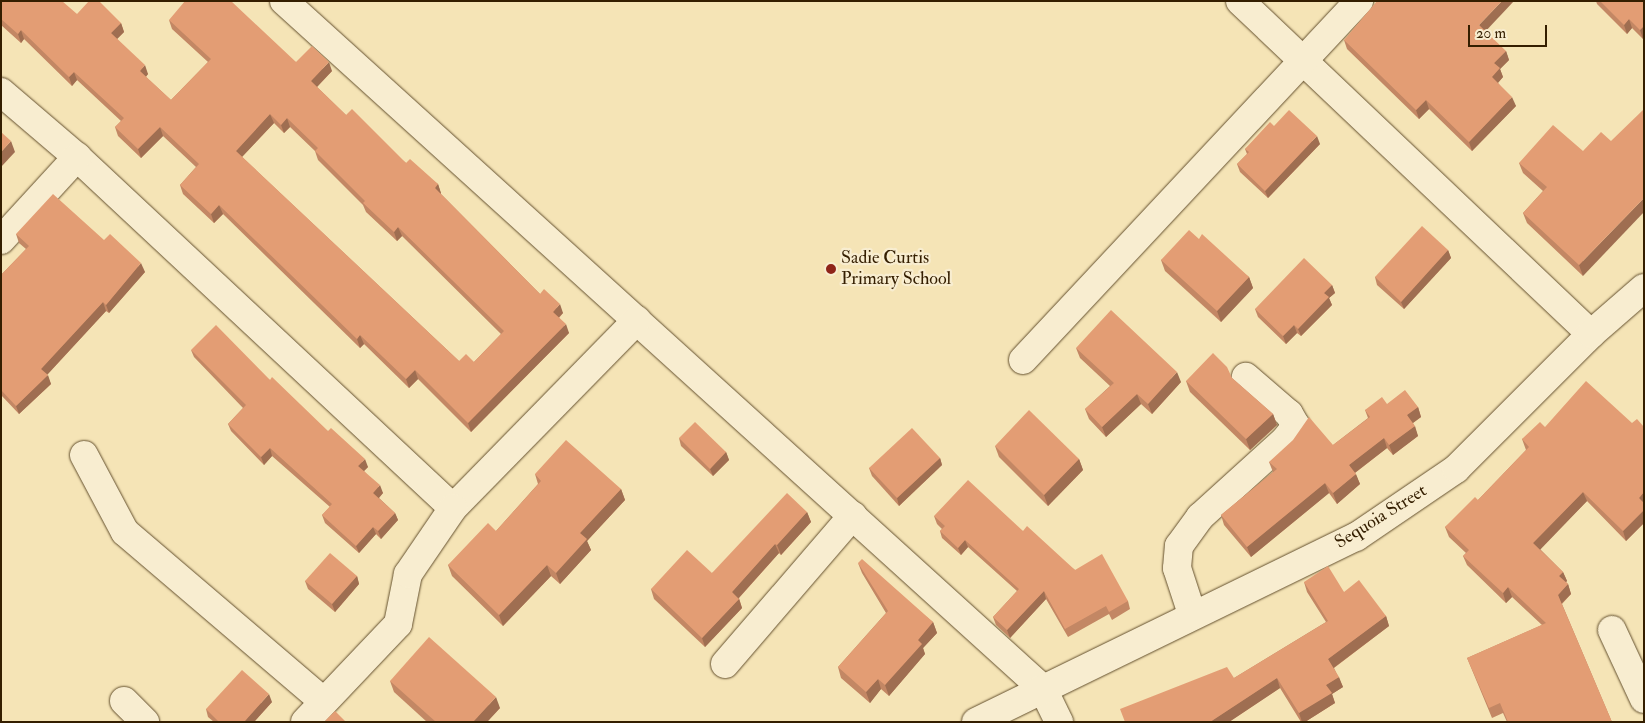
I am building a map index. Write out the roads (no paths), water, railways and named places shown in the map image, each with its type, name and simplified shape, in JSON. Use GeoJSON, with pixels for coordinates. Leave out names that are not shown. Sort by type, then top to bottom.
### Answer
{"type":"FeatureCollection","features":[{"type":"Feature","properties":{"kind":"street"},"geometry":{"type":"LineString","coordinates":[[284,1],[1043,689],[1059,722]]}},
{"type":"Feature","properties":{"kind":"street"},"geometry":{"type":"LineString","coordinates":[[1240,1],[1591,334]]}},
{"type":"Feature","properties":{"kind":"street"},"geometry":{"type":"LineString","coordinates":[[1024,360],[1359,1]]}},
{"type":"Feature","properties":{"kind":"street"},"geometry":{"type":"LineString","coordinates":[[1,92],[76,157],[453,508]]}},
{"type":"Feature","properties":{"kind":"street"},"geometry":{"type":"LineString","coordinates":[[1,240],[76,157]]}},
{"type":"Feature","properties":{"kind":"street","name":"Sequoia Street"},"geometry":{"type":"LineString","coordinates":[[976,722],[1192,614],[1356,537],[1456,468],[1591,334],[1644,288]]}},
{"type":"Feature","properties":{"kind":"street"},"geometry":{"type":"LineString","coordinates":[[305,722],[322,700],[398,624],[408,574],[453,508],[637,320]]}},
{"type":"Feature","properties":{"kind":"street"},"geometry":{"type":"LineString","coordinates":[[1192,614],[1177,568],[1179,546],[1200,516],[1285,440],[1296,426],[1289,414],[1246,377]]}},
{"type":"Feature","properties":{"kind":"street"},"geometry":{"type":"LineString","coordinates":[[84,454],[125,532],[322,700]]}},
{"type":"Feature","properties":{"kind":"street"},"geometry":{"type":"LineString","coordinates":[[725,664],[853,515]]}},
{"type":"Feature","properties":{"kind":"street"},"geometry":{"type":"LineString","coordinates":[[1612,630],[1644,700]]}},
{"type":"Feature","properties":{"kind":"street"},"geometry":{"type":"LineString","coordinates":[[124,701],[146,722]]}},
{"type":"Feature","properties":{"kind":"place","name":"Sadie Curtis Primary School"},"geometry":{"type":"Point","coordinates":[831,269]}}]}
